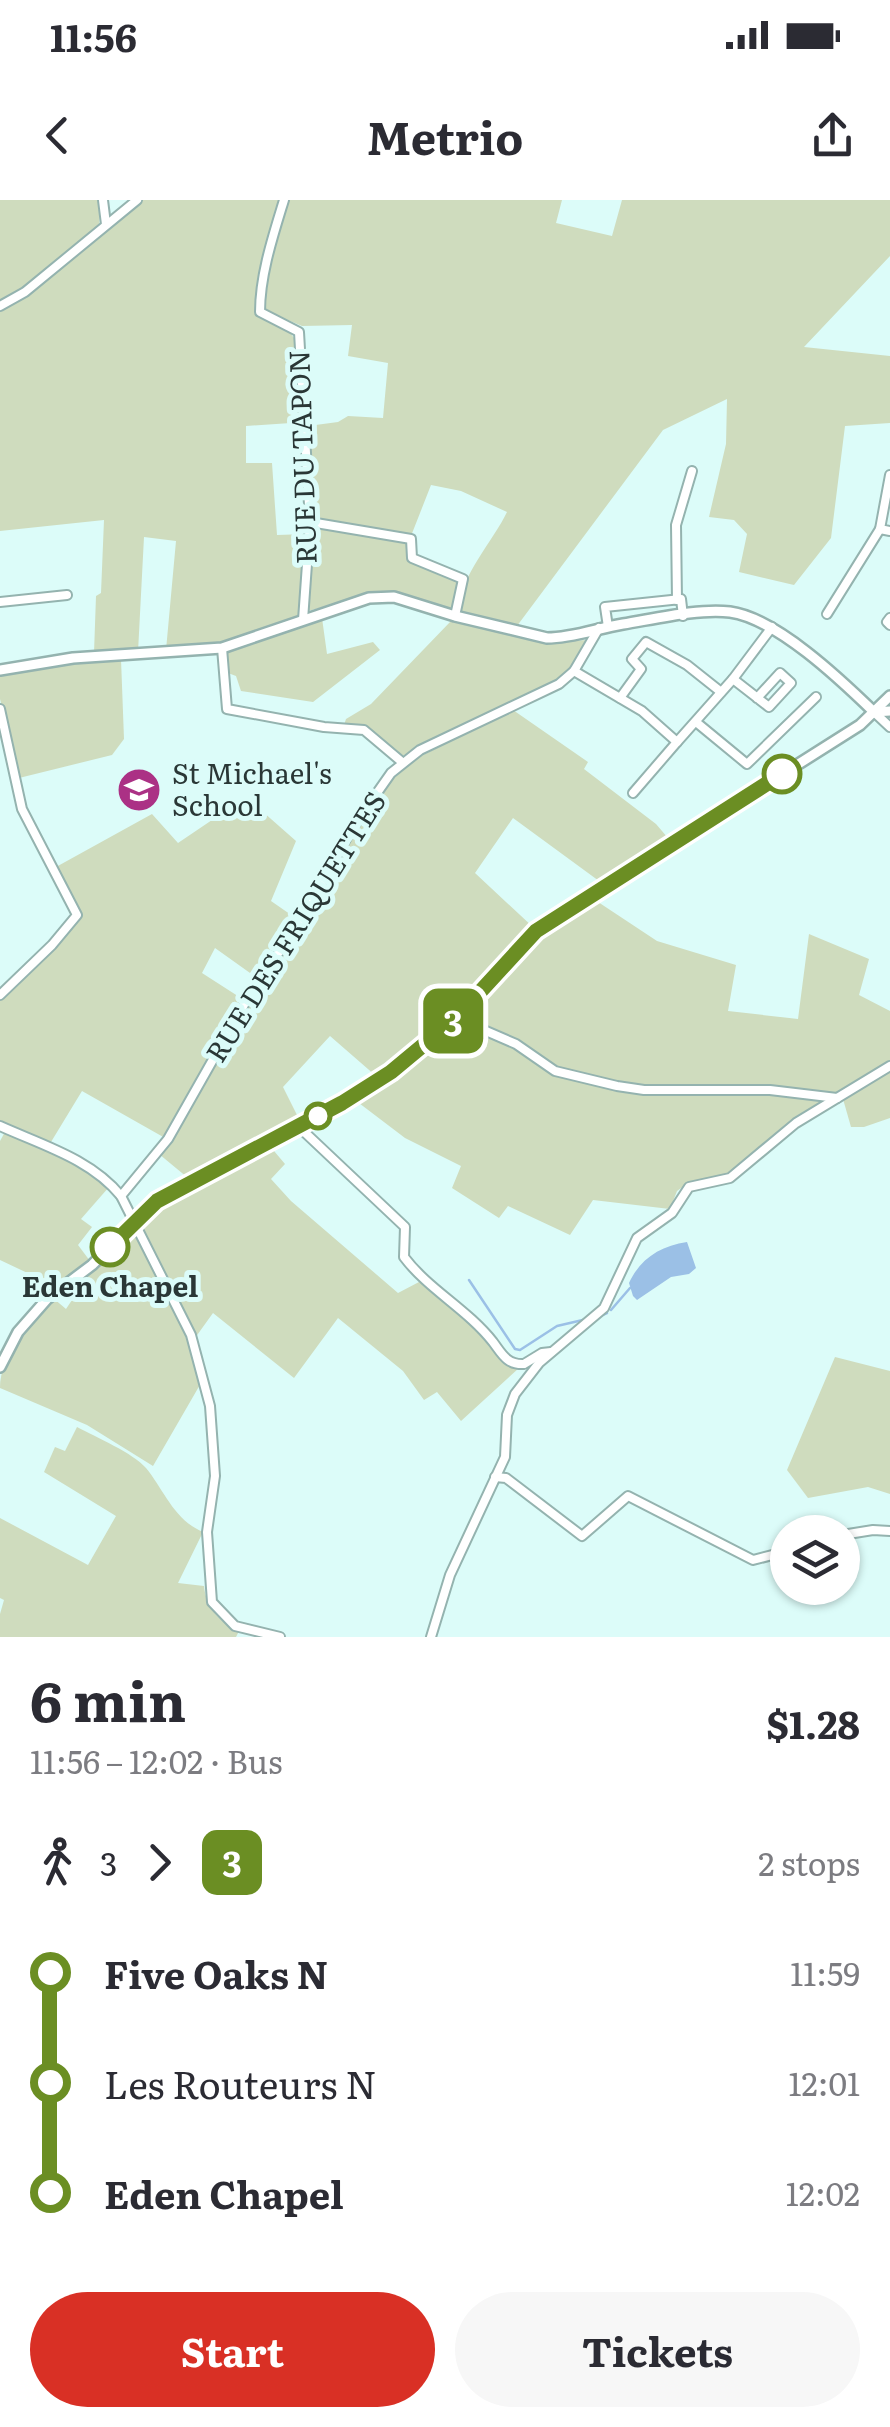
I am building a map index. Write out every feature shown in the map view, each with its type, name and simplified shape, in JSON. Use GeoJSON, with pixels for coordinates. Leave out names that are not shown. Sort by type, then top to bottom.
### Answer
{"type":"FeatureCollection","features":[{"type":"Feature","properties":{"kind":"main road"},"geometry":{"type":"LineString","coordinates":[[0,670],[73,658],[222,648],[354,602],[382,597],[411,601],[455,616],[548,638],[604,627],[734,612],[772,627],[874,712]]}},
{"type":"Feature","properties":{"kind":"main road"},"geometry":{"type":"LineString","coordinates":[[0,1366],[18,1332],[47,1298],[92,1265],[157,1201],[391,1072],[456,1018],[536,931],[889,704]]}},
{"type":"Feature","properties":{"kind":"street"},"geometry":{"type":"LineString","coordinates":[[103,200],[106,224]]}},
{"type":"Feature","properties":{"kind":"street"},"geometry":{"type":"LineString","coordinates":[[0,306],[25,292],[137,200]]}},
{"type":"Feature","properties":{"kind":"street","name":"RUE DU TAPON"},"geometry":{"type":"LineString","coordinates":[[284,200],[260,297],[260,312],[298,332],[310,522],[303,620]]}},
{"type":"Feature","properties":{"kind":"street"},"geometry":{"type":"LineString","coordinates":[[677,600],[676,525],[692,471]]}},
{"type":"Feature","properties":{"kind":"street"},"geometry":{"type":"LineString","coordinates":[[827,614],[885,530],[890,475]]}},
{"type":"Feature","properties":{"kind":"street"},"geometry":{"type":"LineString","coordinates":[[310,522],[412,539],[412,558],[463,579],[455,616]]}},
{"type":"Feature","properties":{"kind":"street"},"geometry":{"type":"LineString","coordinates":[[0,602],[67,594]]}},
{"type":"Feature","properties":{"kind":"street"},"geometry":{"type":"LineString","coordinates":[[604,627],[605,608],[680,600],[683,616]]}},
{"type":"Feature","properties":{"kind":"street"},"geometry":{"type":"LineString","coordinates":[[637,604],[640,618]]}},
{"type":"Feature","properties":{"kind":"street","name":"RUE DES FRIQUETTES"},"geometry":{"type":"LineString","coordinates":[[121,1196],[168,1139],[258,980],[294,932],[351,830],[402,762],[558,684],[574,671],[604,627]]}},
{"type":"Feature","properties":{"kind":"street"},"geometry":{"type":"LineString","coordinates":[[632,793],[733,679],[772,627]]}},
{"type":"Feature","properties":{"kind":"street"},"geometry":{"type":"LineString","coordinates":[[620,698],[641,669],[632,658],[646,642],[687,665],[721,692]]}},
{"type":"Feature","properties":{"kind":"street"},"geometry":{"type":"LineString","coordinates":[[222,648],[227,708],[324,727],[364,730],[402,762]]}},
{"type":"Feature","properties":{"kind":"street"},"geometry":{"type":"LineString","coordinates":[[574,671],[642,711],[677,742]]}},
{"type":"Feature","properties":{"kind":"street"},"geometry":{"type":"LineString","coordinates":[[733,679],[757,698],[769,707],[791,683],[780,672],[757,698]]}},
{"type":"Feature","properties":{"kind":"street"},"geometry":{"type":"LineString","coordinates":[[696,722],[747,764],[816,697]]}},
{"type":"Feature","properties":{"kind":"street"},"geometry":{"type":"LineString","coordinates":[[0,709],[22,809],[77,915],[0,995]]}},
{"type":"Feature","properties":{"kind":"street"},"geometry":{"type":"LineString","coordinates":[[874,712],[890,728]]}},
{"type":"Feature","properties":{"kind":"street"},"geometry":{"type":"LineString","coordinates":[[456,1018],[516,1044],[554,1071],[616,1086],[644,1090],[770,1090],[837,1098]]}},
{"type":"Feature","properties":{"kind":"street"},"geometry":{"type":"LineString","coordinates":[[430,1637],[450,1575],[505,1458],[507,1415],[515,1394],[551,1352],[604,1308],[637,1238],[672,1213],[690,1188],[730,1178],[796,1122],[890,1066]]}},
{"type":"Feature","properties":{"kind":"street"},"geometry":{"type":"LineString","coordinates":[[0,1126],[82,1162],[121,1196],[191,1335],[210,1406],[215,1476],[207,1532],[209,1593],[222,1616],[241,1633],[280,1637]]}},
{"type":"Feature","properties":{"kind":"street"},"geometry":{"type":"LineString","coordinates":[[298,1126],[405,1227],[404,1258],[468,1314],[507,1360],[524,1364],[542,1352],[551,1352]]}},
{"type":"Feature","properties":{"kind":"street"},"geometry":{"type":"LineString","coordinates":[[494,1477],[506,1478],[582,1536],[628,1496],[754,1560],[770,1556]]}},
{"type":"Feature","properties":{"kind":"street"},"geometry":{"type":"LineString","coordinates":[[860,1533],[890,1531]]}},
{"type":"Feature","properties":{"kind":"green space"},"geometry":{"type":"Polygon","coordinates":[[[0,200],[101,200],[99,227],[20,293],[0,304],[0,200]]]}},
{"type":"Feature","properties":{"kind":"green space"},"geometry":{"type":"Polygon","coordinates":[[[142,200],[281,200],[255,299],[256,314],[295,339],[302,417],[291,423],[246,426],[246,463],[272,463],[277,535],[307,534],[299,617],[219,644],[166,650],[176,541],[144,537],[138,652],[94,653],[104,520],[0,531],[0,308],[22,296],[142,200]]]}},
{"type":"Feature","properties":{"kind":"green space"},"geometry":{"type":"Polygon","coordinates":[[[287,200],[562,200],[556,223],[612,236],[622,200],[890,200],[890,256],[804,347],[890,356],[890,423],[845,426],[831,538],[794,585],[739,572],[747,534],[734,520],[709,517],[726,444],[727,399],[663,430],[517,626],[460,613],[469,575],[507,512],[461,491],[431,485],[411,536],[314,519],[308,426],[338,422],[348,416],[383,418],[388,363],[348,356],[352,325],[302,326],[264,310],[261,300],[287,200]]]}},
{"type":"Feature","properties":{"kind":"green space"},"geometry":{"type":"Polygon","coordinates":[[[313,527],[409,543],[411,561],[461,581],[455,608],[450,611],[394,593],[375,593],[308,611],[313,527]]]}},
{"type":"Feature","properties":{"kind":"green space"},"geometry":{"type":"Polygon","coordinates":[[[322,618],[327,654],[373,642],[380,650],[313,702],[241,691],[236,676],[228,673],[227,650],[322,618]]]}},
{"type":"Feature","properties":{"kind":"green space"},"geometry":{"type":"Polygon","coordinates":[[[451,621],[552,642],[587,640],[569,671],[557,682],[402,756],[366,728],[344,725],[346,719],[371,704],[451,621]]]}},
{"type":"Feature","properties":{"kind":"green space"},"geometry":{"type":"Polygon","coordinates":[[[121,659],[124,739],[112,755],[19,778],[0,699],[0,674],[73,661],[121,659]]]}},
{"type":"Feature","properties":{"kind":"green space"},"geometry":{"type":"Polygon","coordinates":[[[513,710],[588,762],[584,769],[656,824],[668,838],[599,881],[513,818],[475,873],[534,928],[453,1015],[376,1076],[330,1036],[283,1087],[300,1121],[188,1178],[159,1154],[353,831],[401,766],[513,710]]]}},
{"type":"Feature","properties":{"kind":"green space"},"geometry":{"type":"Polygon","coordinates":[[[246,797],[296,841],[271,901],[297,919],[257,978],[215,948],[202,973],[244,1000],[165,1138],[82,1091],[51,1142],[0,1121],[0,1000],[41,961],[81,911],[56,867],[152,814],[178,843],[246,797]]]}},
{"type":"Feature","properties":{"kind":"green space"},"geometry":{"type":"Polygon","coordinates":[[[592,898],[657,941],[736,965],[728,1011],[798,1019],[809,934],[869,959],[859,995],[890,1011],[890,1063],[837,1095],[748,1085],[644,1086],[558,1069],[464,1017],[534,936],[592,898]]]}},
{"type":"Feature","properties":{"kind":"green space"},"geometry":{"type":"Polygon","coordinates":[[[454,1024],[521,1051],[554,1076],[623,1090],[742,1092],[827,1100],[777,1132],[725,1177],[691,1181],[677,1191],[670,1209],[593,1200],[570,1235],[508,1206],[499,1218],[452,1188],[461,1166],[405,1138],[355,1100],[454,1024]]]}},
{"type":"Feature","properties":{"kind":"green space"},"geometry":{"type":"Polygon","coordinates":[[[890,1069],[890,1118],[851,1127],[843,1099],[890,1069]]]}},
{"type":"Feature","properties":{"kind":"green space"},"geometry":{"type":"Polygon","coordinates":[[[5,1132],[78,1163],[109,1187],[81,1219],[92,1227],[78,1245],[90,1261],[57,1287],[0,1260],[0,1141],[5,1132]]]}},
{"type":"Feature","properties":{"kind":"green space"},"geometry":{"type":"Polygon","coordinates":[[[269,1145],[285,1164],[271,1179],[291,1201],[398,1293],[419,1282],[434,1288],[496,1352],[519,1368],[461,1421],[437,1392],[424,1400],[403,1371],[338,1318],[294,1378],[213,1313],[195,1338],[161,1265],[136,1226],[163,1201],[269,1145]]]}},
{"type":"Feature","properties":{"kind":"green space"},"geometry":{"type":"Polygon","coordinates":[[[129,1233],[135,1234],[174,1306],[201,1383],[153,1466],[87,1425],[0,1388],[5,1363],[35,1317],[53,1298],[66,1309],[92,1270],[129,1233]]]}},
{"type":"Feature","properties":{"kind":"green space"},"geometry":{"type":"Polygon","coordinates":[[[835,1357],[890,1371],[890,1494],[868,1487],[808,1498],[787,1470],[835,1357]]]}},
{"type":"Feature","properties":{"kind":"green space"},"geometry":{"type":"Polygon","coordinates":[[[77,1427],[140,1462],[184,1520],[203,1532],[178,1583],[204,1586],[215,1613],[239,1631],[236,1637],[0,1637],[4,1600],[0,1598],[0,1518],[88,1565],[116,1516],[44,1472],[55,1447],[65,1451],[77,1427]]]}},
{"type":"Feature","properties":{"kind":"water"},"geometry":{"type":"Polygon","coordinates":[[[687,1242],[696,1268],[689,1274],[671,1277],[637,1300],[629,1283],[639,1267],[660,1250],[687,1242]]]}},
{"type":"Feature","properties":{"kind":"waterway"},"geometry":{"type":"LineString","coordinates":[[469,1280],[515,1349],[520,1350],[557,1326],[587,1319]]}},
{"type":"Feature","properties":{"kind":"waterway"},"geometry":{"type":"LineString","coordinates":[[611,1310],[630,1288]]}},
{"type":"Feature","properties":{"kind":"waterway"},"geometry":{"type":"LineString","coordinates":[[596,1318],[607,1313]]}},
{"type":"Feature","properties":{"kind":"bus line","name":"3"},"geometry":{"type":"LineString","coordinates":[[110,1247],[157,1201],[342,1103],[391,1072],[456,1018],[536,931],[782,774]]}},
{"type":"Feature","properties":{"kind":"place","name":"St Michael's School"},"geometry":{"type":"Point","coordinates":[139,790]}},
{"type":"Feature","properties":{"kind":"place","name":"Eden Chapel"},"geometry":{"type":"Point","coordinates":[110,1247]}}]}
